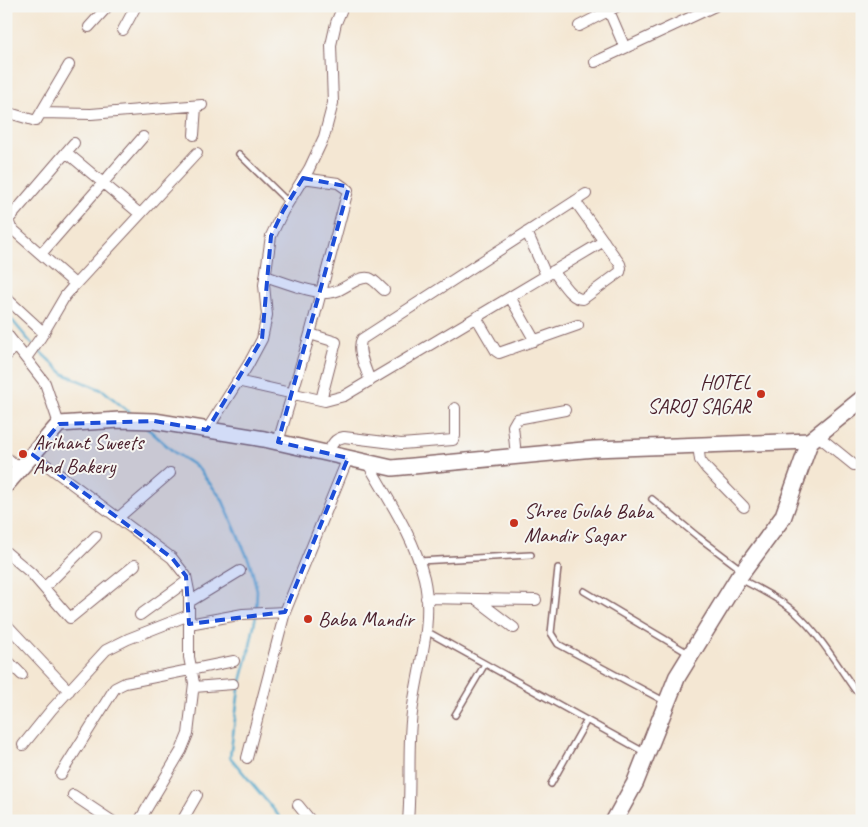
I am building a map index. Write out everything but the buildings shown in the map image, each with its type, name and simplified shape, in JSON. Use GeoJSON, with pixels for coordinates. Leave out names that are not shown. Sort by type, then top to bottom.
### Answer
{"type":"FeatureCollection","features":[{"type":"Feature","properties":{"kind":"main road"},"geometry":{"type":"LineString","coordinates":[[614,821],[635,783],[677,677],[740,574],[783,517],[814,438],[861,399]]}},
{"type":"Feature","properties":{"kind":"street"},"geometry":{"type":"LineString","coordinates":[[89,27],[108,6]]}},
{"type":"Feature","properties":{"kind":"street"},"geometry":{"type":"LineString","coordinates":[[123,30],[136,6]]}},
{"type":"Feature","properties":{"kind":"street"},"geometry":{"type":"LineString","coordinates":[[207,430],[262,339],[266,315],[264,285],[271,236],[324,137],[334,103],[332,44],[336,23],[343,6]]}},
{"type":"Feature","properties":{"kind":"street"},"geometry":{"type":"LineString","coordinates":[[595,62],[716,6]]}},
{"type":"Feature","properties":{"kind":"street"},"geometry":{"type":"LineString","coordinates":[[579,26],[613,8],[626,48]]}},
{"type":"Feature","properties":{"kind":"street"},"geometry":{"type":"LineString","coordinates":[[6,112],[36,121],[69,66]]}},
{"type":"Feature","properties":{"kind":"street"},"geometry":{"type":"LineString","coordinates":[[41,113],[91,114],[199,106],[194,135]]}},
{"type":"Feature","properties":{"kind":"street"},"geometry":{"type":"LineString","coordinates":[[41,254],[143,137]]}},
{"type":"Feature","properties":{"kind":"street"},"geometry":{"type":"LineString","coordinates":[[74,143],[8,220],[11,228],[75,284]]}},
{"type":"Feature","properties":{"kind":"street"},"geometry":{"type":"LineString","coordinates":[[66,152],[140,214]]}},
{"type":"Feature","properties":{"kind":"street"},"geometry":{"type":"LineString","coordinates":[[26,358],[65,296],[197,152]]}},
{"type":"Feature","properties":{"kind":"street"},"geometry":{"type":"LineString","coordinates":[[278,442],[310,334],[348,190],[338,183],[303,178]]}},
{"type":"Feature","properties":{"kind":"street"},"geometry":{"type":"LineString","coordinates":[[370,381],[360,348],[360,341],[362,339],[586,194]]}},
{"type":"Feature","properties":{"kind":"street"},"geometry":{"type":"LineString","coordinates":[[526,232],[549,273],[574,297],[583,299],[620,272],[621,268],[604,241],[574,201]]}},
{"type":"Feature","properties":{"kind":"street"},"geometry":{"type":"LineString","coordinates":[[237,382],[325,401],[344,396],[604,241]]}},
{"type":"Feature","properties":{"kind":"street"},"geometry":{"type":"LineString","coordinates":[[266,276],[321,292],[335,293],[366,278],[371,279],[384,290]]}},
{"type":"Feature","properties":{"kind":"street"},"geometry":{"type":"LineString","coordinates":[[510,296],[535,341]]}},
{"type":"Feature","properties":{"kind":"street"},"geometry":{"type":"LineString","coordinates":[[6,298],[42,335]]}},
{"type":"Feature","properties":{"kind":"street"},"geometry":{"type":"LineString","coordinates":[[476,317],[496,351],[500,352],[578,325]]}},
{"type":"Feature","properties":{"kind":"street"},"geometry":{"type":"LineString","coordinates":[[6,333],[45,383],[59,424]]}},
{"type":"Feature","properties":{"kind":"street"},"geometry":{"type":"LineString","coordinates":[[310,334],[336,342],[321,400]]}},
{"type":"Feature","properties":{"kind":"street"},"geometry":{"type":"LineString","coordinates":[[6,356],[16,346]]}},
{"type":"Feature","properties":{"kind":"street"},"geometry":{"type":"LineString","coordinates":[[328,453],[337,438],[344,437],[401,444],[453,440],[455,436],[455,408]]}},
{"type":"Feature","properties":{"kind":"street"},"geometry":{"type":"LineString","coordinates":[[516,456],[513,426],[517,419],[565,410]]}},
{"type":"Feature","properties":{"kind":"street"},"geometry":{"type":"LineString","coordinates":[[6,485],[59,424],[120,420],[154,421],[278,442],[392,468],[594,449],[814,438],[854,465]]}},
{"type":"Feature","properties":{"kind":"street"},"geometry":{"type":"LineString","coordinates":[[698,445],[700,460],[744,507]]}},
{"type":"Feature","properties":{"kind":"street"},"geometry":{"type":"LineString","coordinates":[[33,454],[172,558],[186,576],[189,602],[189,657],[194,687],[188,734],[181,752],[141,818]]}},
{"type":"Feature","properties":{"kind":"street"},"geometry":{"type":"LineString","coordinates":[[6,457],[20,469]]}},
{"type":"Feature","properties":{"kind":"street"},"geometry":{"type":"LineString","coordinates":[[246,758],[285,612],[348,458]]}},
{"type":"Feature","properties":{"kind":"street"},"geometry":{"type":"LineString","coordinates":[[367,462],[416,551],[424,580],[426,632],[411,720],[408,821]]}},
{"type":"Feature","properties":{"kind":"street"},"geometry":{"type":"LineString","coordinates":[[118,518],[170,473]]}},
{"type":"Feature","properties":{"kind":"street"},"geometry":{"type":"LineString","coordinates":[[44,588],[96,536]]}},
{"type":"Feature","properties":{"kind":"street"},"geometry":{"type":"LineString","coordinates":[[6,552],[30,573],[70,618],[135,565]]}},
{"type":"Feature","properties":{"kind":"street"},"geometry":{"type":"LineString","coordinates":[[189,602],[240,570]]}},
{"type":"Feature","properties":{"kind":"street"},"geometry":{"type":"LineString","coordinates":[[140,615],[187,581]]}},
{"type":"Feature","properties":{"kind":"street"},"geometry":{"type":"LineString","coordinates":[[426,598],[536,600]]}},
{"type":"Feature","properties":{"kind":"street"},"geometry":{"type":"LineString","coordinates":[[476,599],[514,628]]}},
{"type":"Feature","properties":{"kind":"street"},"geometry":{"type":"LineString","coordinates":[[23,745],[106,650],[128,639],[189,619],[262,612],[285,612]]}},
{"type":"Feature","properties":{"kind":"street"},"geometry":{"type":"LineString","coordinates":[[6,624],[69,691]]}},
{"type":"Feature","properties":{"kind":"street"},"geometry":{"type":"LineString","coordinates":[[6,659],[22,675]]}},
{"type":"Feature","properties":{"kind":"street"},"geometry":{"type":"LineString","coordinates":[[61,774],[115,688],[125,682],[234,661]]}},
{"type":"Feature","properties":{"kind":"street"},"geometry":{"type":"LineString","coordinates":[[194,687],[233,684]]}},
{"type":"Feature","properties":{"kind":"street"},"geometry":{"type":"LineString","coordinates":[[73,795],[112,821]]}},
{"type":"Feature","properties":{"kind":"street"},"geometry":{"type":"LineString","coordinates":[[182,821],[197,795]]}},
{"type":"Feature","properties":{"kind":"street"},"geometry":{"type":"LineString","coordinates":[[298,805],[311,821]]}},
{"type":"Feature","properties":{"kind":"lane"},"geometry":{"type":"LineString","coordinates":[[239,154],[288,202]]}},
{"type":"Feature","properties":{"kind":"lane"},"geometry":{"type":"LineString","coordinates":[[652,499],[740,574],[801,618],[812,630],[855,690]]}},
{"type":"Feature","properties":{"kind":"lane"},"geometry":{"type":"LineString","coordinates":[[419,561],[531,555]]}},
{"type":"Feature","properties":{"kind":"lane"},"geometry":{"type":"LineString","coordinates":[[558,568],[551,633],[558,644],[667,702]]}},
{"type":"Feature","properties":{"kind":"lane"},"geometry":{"type":"LineString","coordinates":[[584,591],[691,654]]}},
{"type":"Feature","properties":{"kind":"lane"},"geometry":{"type":"LineString","coordinates":[[426,632],[646,753]]}},
{"type":"Feature","properties":{"kind":"lane"},"geometry":{"type":"LineString","coordinates":[[455,715],[485,664]]}},
{"type":"Feature","properties":{"kind":"lane"},"geometry":{"type":"LineString","coordinates":[[551,784],[587,720]]}},
{"type":"Feature","properties":{"kind":"highlighted area"},"geometry":{"type":"Polygon","coordinates":[[[303,178],[345,186],[348,190],[278,442],[348,458],[285,612],[189,624],[186,576],[172,558],[33,455],[59,424],[154,421],[207,430],[262,339],[271,236],[283,211],[303,178]]]}},
{"type":"Feature","properties":{"kind":"waterway"},"geometry":{"type":"LineString","coordinates":[[6,313],[32,344]]}},
{"type":"Feature","properties":{"kind":"waterway"},"geometry":{"type":"LineString","coordinates":[[36,348],[64,374],[104,391],[131,414]]}},
{"type":"Feature","properties":{"kind":"waterway"},"geometry":{"type":"LineString","coordinates":[[147,428],[174,452],[197,467],[222,499],[250,563],[257,590],[256,610]]}},
{"type":"Feature","properties":{"kind":"waterway"},"geometry":{"type":"LineString","coordinates":[[256,615],[239,689],[230,757],[283,821]]}},
{"type":"Feature","properties":{"kind":"place","name":"HOTEL SAROJ SAGAR"},"geometry":{"type":"Point","coordinates":[761,394]}},
{"type":"Feature","properties":{"kind":"place","name":"Arihant Sweets And Bakery"},"geometry":{"type":"Point","coordinates":[23,454]}},
{"type":"Feature","properties":{"kind":"place","name":"Shree Gulab Baba Mandir Sagar"},"geometry":{"type":"Point","coordinates":[514,523]}},
{"type":"Feature","properties":{"kind":"place","name":"Baba Mandir"},"geometry":{"type":"Point","coordinates":[308,619]}}]}
